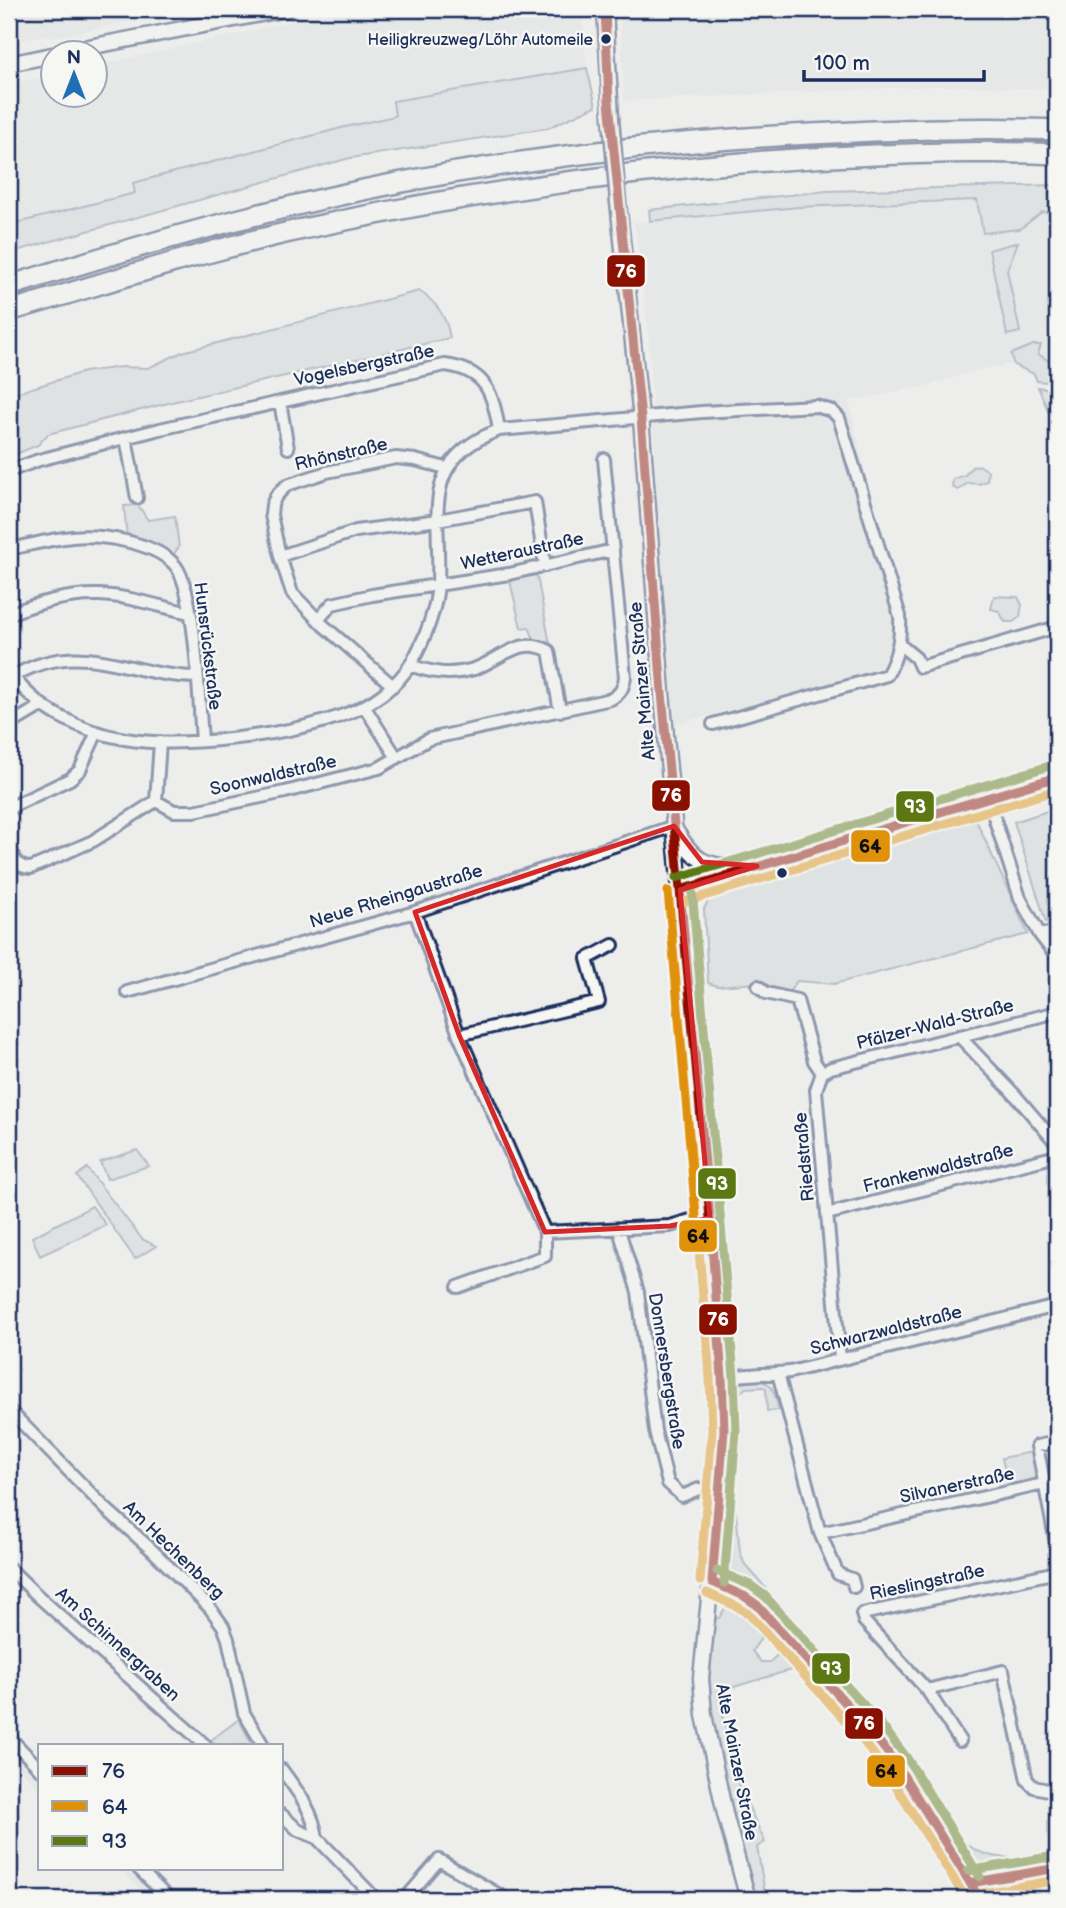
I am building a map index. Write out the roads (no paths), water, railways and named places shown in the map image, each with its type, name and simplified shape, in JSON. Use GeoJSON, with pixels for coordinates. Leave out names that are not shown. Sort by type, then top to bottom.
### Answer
{"type":"FeatureCollection","features":[{"type":"Feature","properties":{"kind":"highway"},"geometry":{"type":"LineString","coordinates":[[9,286],[147,243],[294,206],[396,183],[573,155],[757,136],[925,129],[1057,130]]}},
{"type":"Feature","properties":{"kind":"highway"},"geometry":{"type":"LineString","coordinates":[[9,311],[290,232],[526,188],[689,166],[752,161],[937,153],[1057,154]]}},
{"type":"Feature","properties":{"kind":"street"},"geometry":{"type":"LineString","coordinates":[[108,43],[286,9]]}},
{"type":"Feature","properties":{"kind":"street","name":"Alte Mainzer Straße"},"geometry":{"type":"LineString","coordinates":[[605,9],[618,202],[641,418],[722,1377],[722,1455],[701,1678],[704,1715],[725,1814],[748,1899]]}},
{"type":"Feature","properties":{"kind":"street"},"geometry":{"type":"LineString","coordinates":[[9,64],[38,58]]}},
{"type":"Feature","properties":{"kind":"street","name":"Vogelsbergstraße"},"geometry":{"type":"LineString","coordinates":[[9,471],[39,460],[126,438],[445,365],[468,370],[482,380],[491,394],[499,430]]}},
{"type":"Feature","properties":{"kind":"street","name":"Vogelsbergstraße"},"geometry":{"type":"LineString","coordinates":[[280,402],[288,448]]}},
{"type":"Feature","properties":{"kind":"street"},"geometry":{"type":"LineString","coordinates":[[196,677],[174,676],[97,658],[80,657],[31,666],[11,674],[41,706],[68,721],[125,739],[181,743],[261,734],[346,714],[364,706],[393,686],[410,665],[425,637],[438,585],[438,499],[446,468],[462,449],[479,438],[499,430],[641,418],[816,406],[832,411],[839,418],[844,430],[900,616],[901,635],[894,663],[887,675],[713,724]]}},
{"type":"Feature","properties":{"kind":"street"},"geometry":{"type":"LineString","coordinates":[[126,438],[137,498]]}},
{"type":"Feature","properties":{"kind":"street","name":"Rhönstraße"},"geometry":{"type":"LineString","coordinates":[[393,686],[318,620],[292,593],[280,556],[271,515],[272,505],[276,496],[287,485],[327,472],[396,458],[446,468]]}},
{"type":"Feature","properties":{"kind":"street"},"geometry":{"type":"LineString","coordinates":[[604,459],[613,550]]}},
{"type":"Feature","properties":{"kind":"street"},"geometry":{"type":"LineString","coordinates":[[280,556],[356,531],[438,520],[535,502],[545,566]]}},
{"type":"Feature","properties":{"kind":"street","name":"Hunsrückstraße"},"geometry":{"type":"LineString","coordinates":[[9,549],[73,537],[102,537],[151,549],[174,563],[187,590],[202,740]]}},
{"type":"Feature","properties":{"kind":"street","name":"Wetteraustraße"},"geometry":{"type":"LineString","coordinates":[[438,585],[545,566],[613,550]]}},
{"type":"Feature","properties":{"kind":"street","name":"Soonwaldstraße"},"geometry":{"type":"LineString","coordinates":[[156,801],[174,811],[194,811],[285,792],[379,768],[429,738],[611,699],[622,692],[625,677],[613,550]]}},
{"type":"Feature","properties":{"kind":"street"},"geometry":{"type":"LineString","coordinates":[[318,620],[332,604],[438,585]]}},
{"type":"Feature","properties":{"kind":"street"},"geometry":{"type":"LineString","coordinates":[[9,614],[32,605],[78,596],[102,595],[190,613]]}},
{"type":"Feature","properties":{"kind":"street"},"geometry":{"type":"LineString","coordinates":[[899,644],[916,658],[920,667],[1057,627]]}},
{"type":"Feature","properties":{"kind":"street"},"geometry":{"type":"LineString","coordinates":[[410,665],[434,673],[450,674],[475,668],[518,647],[541,647],[549,651],[560,711]]}},
{"type":"Feature","properties":{"kind":"street"},"geometry":{"type":"LineString","coordinates":[[9,724],[41,706]]}},
{"type":"Feature","properties":{"kind":"street"},"geometry":{"type":"LineString","coordinates":[[364,706],[397,758]]}},
{"type":"Feature","properties":{"kind":"street"},"geometry":{"type":"LineString","coordinates":[[9,810],[70,779],[80,771],[97,732]]}},
{"type":"Feature","properties":{"kind":"street"},"geometry":{"type":"LineString","coordinates":[[9,838],[13,858],[20,867],[31,869],[93,841],[156,801],[160,742]]}},
{"type":"Feature","properties":{"kind":"street"},"geometry":{"type":"LineString","coordinates":[[680,890],[1057,777]]}},
{"type":"Feature","properties":{"kind":"street"},"geometry":{"type":"LineString","coordinates":[[988,798],[1020,898],[1040,935],[1057,957]]}},
{"type":"Feature","properties":{"kind":"street"},"geometry":{"type":"LineString","coordinates":[[674,826],[684,844],[702,862],[728,867],[757,866]]}},
{"type":"Feature","properties":{"kind":"street","name":"Neue Rheingaustraße"},"geometry":{"type":"LineString","coordinates":[[127,992],[415,912],[674,826]]}},
{"type":"Feature","properties":{"kind":"street"},"geometry":{"type":"LineString","coordinates":[[415,912],[459,1035],[545,1232],[545,1256],[458,1287]]}},
{"type":"Feature","properties":{"kind":"street"},"geometry":{"type":"LineString","coordinates":[[1040,935],[1057,931]]}},
{"type":"Feature","properties":{"kind":"street"},"geometry":{"type":"LineString","coordinates":[[459,1035],[599,1002],[587,959],[613,945]]}},
{"type":"Feature","properties":{"kind":"street"},"geometry":{"type":"LineString","coordinates":[[758,986],[766,993],[797,1000],[814,1061],[822,1073]]}},
{"type":"Feature","properties":{"kind":"street","name":"Pfälzer-Wald-Straße"},"geometry":{"type":"LineString","coordinates":[[822,1073],[831,1068],[1057,1012]]}},
{"type":"Feature","properties":{"kind":"street"},"geometry":{"type":"LineString","coordinates":[[959,1037],[1016,1096],[1057,1144]]}},
{"type":"Feature","properties":{"kind":"street","name":"Riedstraße"},"geometry":{"type":"LineString","coordinates":[[822,1073],[816,1090],[840,1359]]}},
{"type":"Feature","properties":{"kind":"street","name":"Frankenwaldstraße"},"geometry":{"type":"LineString","coordinates":[[827,1214],[1057,1156]]}},
{"type":"Feature","properties":{"kind":"street"},"geometry":{"type":"LineString","coordinates":[[545,1232],[670,1226],[694,1219],[710,1218]]}},
{"type":"Feature","properties":{"kind":"street","name":"Donnersbergstraße"},"geometry":{"type":"LineString","coordinates":[[619,1230],[638,1292],[655,1431],[668,1483],[682,1496],[699,1489]]}},
{"type":"Feature","properties":{"kind":"street","name":"Schwarzwaldstraße"},"geometry":{"type":"LineString","coordinates":[[722,1377],[778,1373],[1057,1306]]}},
{"type":"Feature","properties":{"kind":"street"},"geometry":{"type":"LineString","coordinates":[[778,1373],[820,1533],[838,1574],[852,1579],[854,1587]]}},
{"type":"Feature","properties":{"kind":"street","name":"Am Hechenberg"},"geometry":{"type":"LineString","coordinates":[[9,1410],[105,1508],[210,1608],[223,1626],[228,1639],[244,1713],[262,1744]]}},
{"type":"Feature","properties":{"kind":"street"},"geometry":{"type":"LineString","coordinates":[[1057,1442],[1037,1446],[1057,1548]]}},
{"type":"Feature","properties":{"kind":"street","name":"Silvanerstraße"},"geometry":{"type":"LineString","coordinates":[[820,1533],[1044,1484]]}},
{"type":"Feature","properties":{"kind":"street","name":"Am Schinnergraben"},"geometry":{"type":"LineString","coordinates":[[9,1568],[204,1744]]}},
{"type":"Feature","properties":{"kind":"street","name":"Rieslingstraße"},"geometry":{"type":"LineString","coordinates":[[960,1741],[928,1690],[864,1622],[862,1614],[1057,1572]]}},
{"type":"Feature","properties":{"kind":"street"},"geometry":{"type":"LineString","coordinates":[[712,1582],[757,1605],[870,1730],[897,1765],[979,1899]]}},
{"type":"Feature","properties":{"kind":"street"},"geometry":{"type":"LineString","coordinates":[[928,1690],[1003,1671],[1027,1780],[1034,1787],[1057,1792]]}},
{"type":"Feature","properties":{"kind":"street"},"geometry":{"type":"LineString","coordinates":[[9,1737],[38,1767]]}},
{"type":"Feature","properties":{"kind":"street"},"geometry":{"type":"LineString","coordinates":[[284,1773],[307,1805],[317,1838]]}},
{"type":"Feature","properties":{"kind":"street"},"geometry":{"type":"LineString","coordinates":[[284,1817],[298,1830],[317,1838],[376,1899]]}},
{"type":"Feature","properties":{"kind":"street"},"geometry":{"type":"LineString","coordinates":[[405,1899],[439,1860],[506,1899]]}},
{"type":"Feature","properties":{"kind":"street"},"geometry":{"type":"LineString","coordinates":[[970,1883],[1057,1868]]}},
{"type":"Feature","properties":{"kind":"street"},"geometry":{"type":"LineString","coordinates":[[140,1870],[170,1899]]}},
{"type":"Feature","properties":{"kind":"place","name":"Heiligkreuzweg/Löhr Automeile"},"geometry":{"type":"Point","coordinates":[606,39]}}]}
